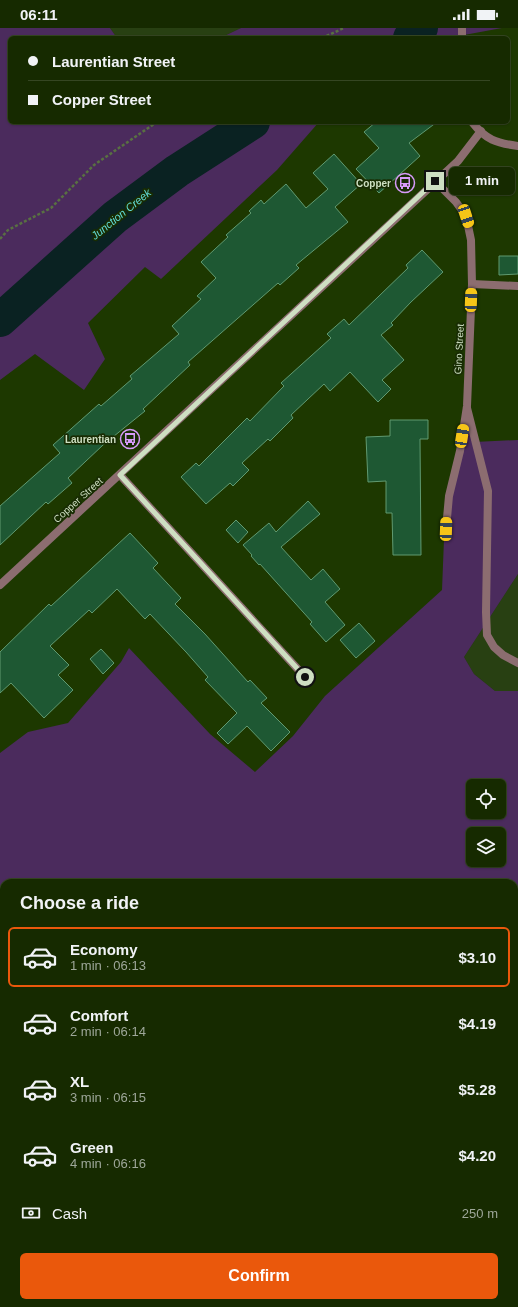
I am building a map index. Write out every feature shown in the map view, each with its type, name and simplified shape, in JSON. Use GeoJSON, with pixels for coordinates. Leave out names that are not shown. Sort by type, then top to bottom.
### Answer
{"type":"FeatureCollection","features":[{"type":"Feature","properties":{"kind":"street"},"geometry":{"type":"LineString","coordinates":[[474,124],[498,143],[518,146]]}},
{"type":"Feature","properties":{"kind":"street","name":"Copper Street"},"geometry":{"type":"LineString","coordinates":[[0,585],[458,161],[481,131]]}},
{"type":"Feature","properties":{"kind":"street","name":"Gino Street"},"geometry":{"type":"LineString","coordinates":[[435,181],[456,202],[466,216],[471,240],[472,284],[466,406],[460,451],[449,496],[446,529]]}},
{"type":"Feature","properties":{"kind":"street"},"geometry":{"type":"LineString","coordinates":[[472,284],[518,286]]}},
{"type":"Feature","properties":{"kind":"street"},"geometry":{"type":"LineString","coordinates":[[466,406],[488,491],[487,635],[498,651],[518,663]]}},
{"type":"Feature","properties":{"kind":"street"},"geometry":{"type":"LineString","coordinates":[[120,475],[305,677]]}},
{"type":"Feature","properties":{"kind":"path"},"geometry":{"type":"LineString","coordinates":[[326,36],[344,28]]}},
{"type":"Feature","properties":{"kind":"path"},"geometry":{"type":"LineString","coordinates":[[0,239],[8,230],[51,208],[94,165],[154,124]]}},
{"type":"Feature","properties":{"kind":"shaded area"},"geometry":{"type":"Polygon","coordinates":[[[0,28],[110,28],[116,36],[8,36],[8,124],[317,124],[277,170],[161,279],[145,267],[88,323],[105,359],[84,390],[35,354],[0,380],[0,28]]]}},
{"type":"Feature","properties":{"kind":"shaded area"},"geometry":{"type":"Polygon","coordinates":[[[110,28],[241,28],[224,36],[116,36],[110,28]]]}},
{"type":"Feature","properties":{"kind":"shaded area"},"geometry":{"type":"Polygon","coordinates":[[[241,28],[502,28],[463,36],[224,36],[241,28]]]}},
{"type":"Feature","properties":{"kind":"shaded area"},"geometry":{"type":"Polygon","coordinates":[[[465,407],[474,442],[518,440],[518,574],[464,657],[474,674],[495,691],[518,691],[518,879],[0,879],[0,753],[28,732],[68,723],[121,662],[129,648],[210,734],[255,772],[293,736],[325,696],[442,590],[445,514],[465,407]]]}},
{"type":"Feature","properties":{"kind":"shaded area"},"geometry":{"type":"Polygon","coordinates":[[[518,574],[518,691],[495,691],[474,674],[464,657],[518,574]]]}},
{"type":"Feature","properties":{"kind":"building"},"geometry":{"type":"Polygon","coordinates":[[[374,124],[434,124],[409,143],[420,156],[379,193],[356,169],[379,148],[364,132],[374,124]]]}},
{"type":"Feature","properties":{"kind":"building"},"geometry":{"type":"Polygon","coordinates":[[[334,154],[361,184],[335,207],[348,222],[296,265],[299,268],[280,285],[278,283],[188,362],[190,365],[143,409],[145,411],[103,445],[68,478],[72,483],[48,504],[46,502],[0,545],[0,506],[60,453],[53,445],[99,404],[101,406],[132,379],[130,376],[179,334],[172,326],[201,299],[197,296],[216,278],[201,262],[228,237],[226,235],[251,213],[249,211],[261,200],[264,204],[286,184],[306,208],[328,189],[313,173],[334,154]]]}},
{"type":"Feature","properties":{"kind":"building"},"geometry":{"type":"Polygon","coordinates":[[[422,250],[443,272],[411,302],[391,323],[393,325],[381,335],[404,360],[382,380],[391,389],[378,402],[350,372],[330,391],[324,384],[291,415],[293,418],[270,441],[268,439],[242,463],[249,470],[233,486],[230,483],[206,504],[181,477],[196,463],[199,466],[247,418],[250,421],[284,386],[281,383],[331,338],[327,334],[344,319],[349,325],[408,268],[406,265],[422,250]]]}},
{"type":"Feature","properties":{"kind":"building"},"geometry":{"type":"Polygon","coordinates":[[[499,256],[518,256],[518,274],[499,275],[499,256]]]}},
{"type":"Feature","properties":{"kind":"building"},"geometry":{"type":"Polygon","coordinates":[[[390,420],[428,420],[428,439],[420,439],[421,555],[393,555],[392,513],[386,513],[386,481],[368,482],[366,437],[390,436],[390,420]]]}},
{"type":"Feature","properties":{"kind":"building"},"geometry":{"type":"Polygon","coordinates":[[[308,501],[320,514],[281,547],[311,580],[323,569],[340,589],[325,602],[345,625],[326,642],[310,624],[312,622],[260,564],[259,565],[243,545],[269,523],[276,532],[308,501]]]}},
{"type":"Feature","properties":{"kind":"building"},"geometry":{"type":"Polygon","coordinates":[[[236,520],[248,532],[238,543],[226,530],[236,520]]]}},
{"type":"Feature","properties":{"kind":"building"},"geometry":{"type":"Polygon","coordinates":[[[130,533],[158,563],[153,568],[181,598],[175,604],[205,634],[248,682],[250,680],[267,698],[261,703],[290,732],[271,751],[247,726],[228,744],[217,733],[237,713],[205,680],[208,677],[150,614],[145,619],[117,589],[92,613],[89,610],[50,646],[69,665],[58,675],[73,690],[44,718],[11,683],[0,693],[0,652],[49,604],[51,606],[130,533]]]}},
{"type":"Feature","properties":{"kind":"building"},"geometry":{"type":"Polygon","coordinates":[[[359,623],[375,641],[356,658],[340,640],[359,623]]]}},
{"type":"Feature","properties":{"kind":"building"},"geometry":{"type":"Polygon","coordinates":[[[101,649],[114,663],[103,674],[90,659],[101,649]]]}},
{"type":"Feature","properties":{"kind":"waterway","name":"Junction Creek"},"geometry":{"type":"LineString","coordinates":[[412,36],[421,28]]}},
{"type":"Feature","properties":{"kind":"waterway","name":"Junction Creek"},"geometry":{"type":"LineString","coordinates":[[0,320],[115,217],[177,171],[250,124]]}},
{"type":"Feature","properties":{"kind":"place","name":"Copper"},"geometry":{"type":"Point","coordinates":[405,183]}},
{"type":"Feature","properties":{"kind":"place","name":"Laurentian"},"geometry":{"type":"Point","coordinates":[130,439]}},
{"type":"Feature","properties":{"kind":"route"},"geometry":{"type":"LineString","coordinates":[[305,677],[120,475],[435,181]]}}]}
